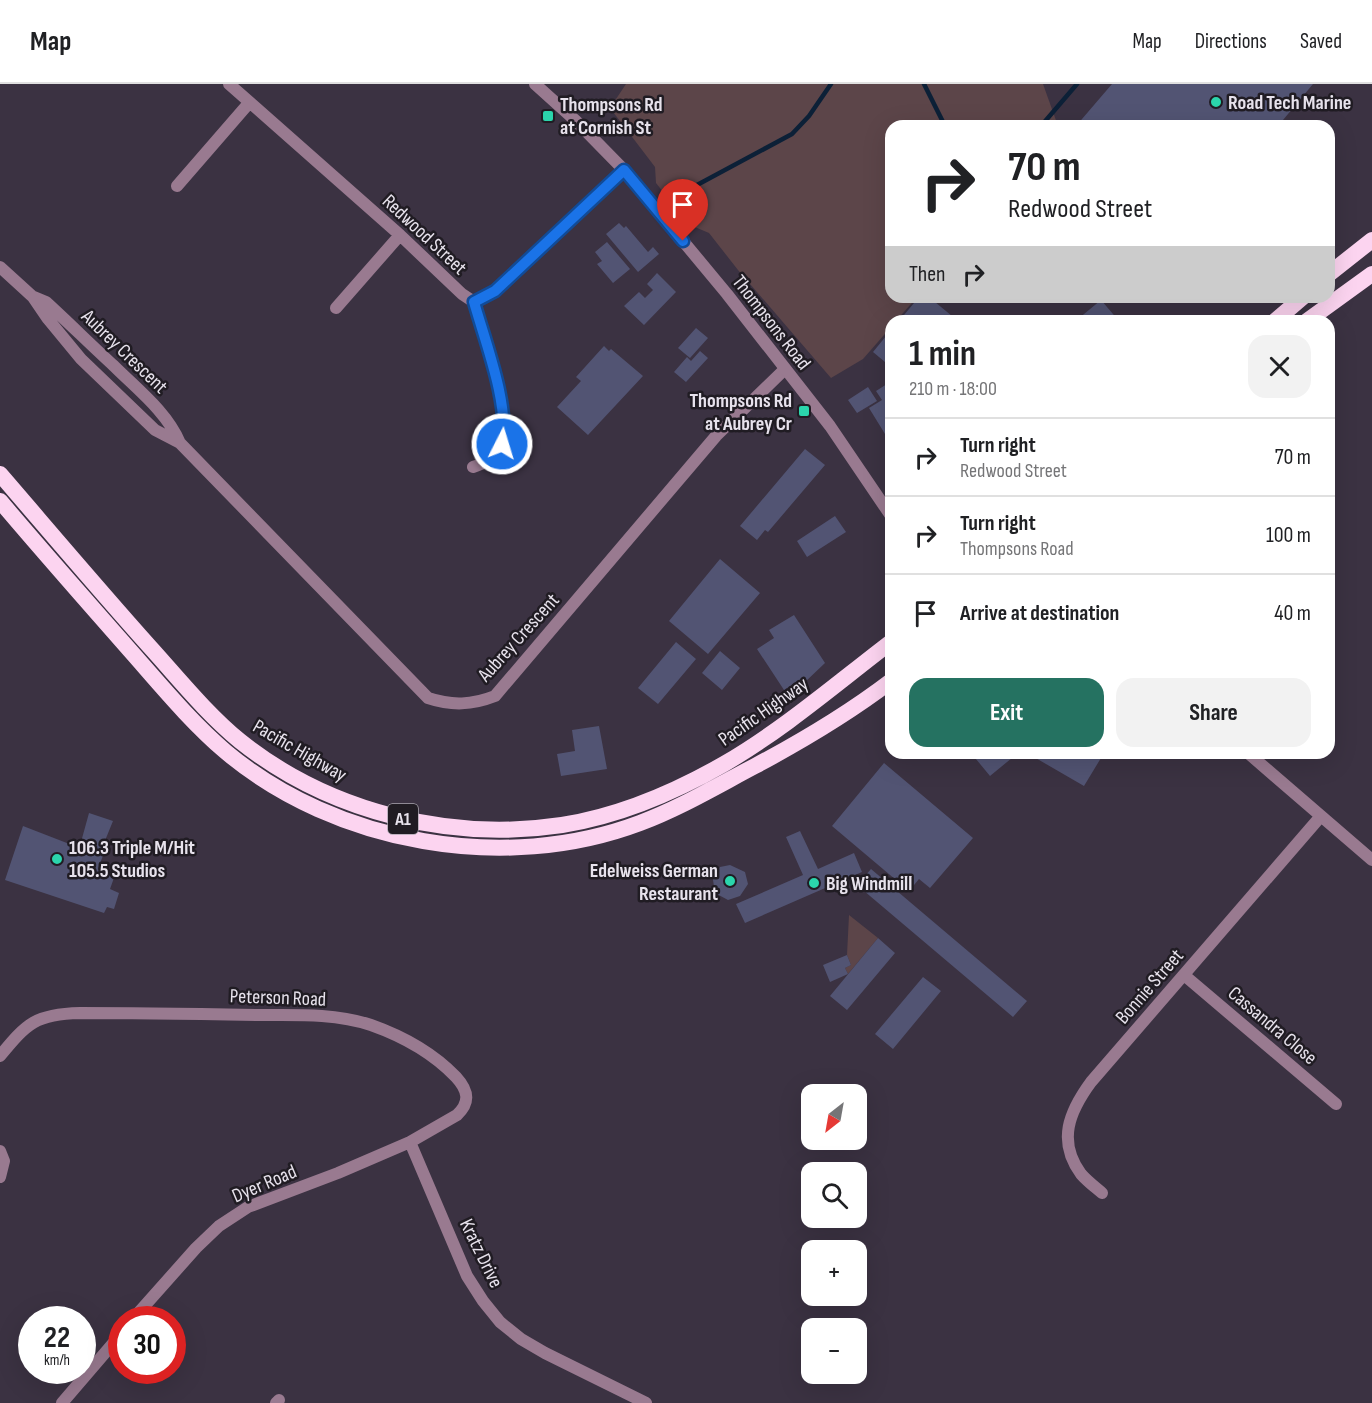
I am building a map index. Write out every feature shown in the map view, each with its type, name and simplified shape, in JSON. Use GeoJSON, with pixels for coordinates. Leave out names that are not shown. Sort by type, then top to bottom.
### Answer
{"type":"FeatureCollection","features":[{"type":"Feature","properties":{"kind":"highway"},"geometry":{"type":"LineString","coordinates":[[1335,269],[1372,240]]}},
{"type":"Feature","properties":{"kind":"highway"},"geometry":{"type":"LineString","coordinates":[[1335,301],[1372,274]]}},
{"type":"Feature","properties":{"kind":"highway"},"geometry":{"type":"LineString","coordinates":[[1282,315],[1296,303]]}},
{"type":"Feature","properties":{"kind":"highway"},"geometry":{"type":"LineString","coordinates":[[1315,315],[1332,303]]}},
{"type":"Feature","properties":{"kind":"highway","name":"Pacific Highway"},"geometry":{"type":"LineString","coordinates":[[0,474],[193,695],[241,741],[274,764],[328,794],[385,814],[421,823],[487,830],[514,830],[564,825],[627,809],[689,781],[750,748],[802,712],[885,647]]}},
{"type":"Feature","properties":{"kind":"highway","name":"Pacific Highway"},"geometry":{"type":"LineString","coordinates":[[0,501],[181,708],[227,753],[258,775],[308,803],[349,822],[385,833],[440,843],[486,848],[569,842],[623,828],[693,800],[728,781],[819,729],[885,685]]}},
{"type":"Feature","properties":{"kind":"street","name":"Redwood Street"},"geometry":{"type":"LineString","coordinates":[[230,84],[400,235],[462,294],[474,302],[495,291],[624,170]]}},
{"type":"Feature","properties":{"kind":"street","name":"Thompsons Road"},"geometry":{"type":"LineString","coordinates":[[535,84],[576,121],[624,170],[727,294],[773,352],[784,370],[830,426],[885,507]]}},
{"type":"Feature","properties":{"kind":"street"},"geometry":{"type":"LineString","coordinates":[[177,186],[249,103]]}},
{"type":"Feature","properties":{"kind":"street"},"geometry":{"type":"LineString","coordinates":[[336,308],[400,235]]}},
{"type":"Feature","properties":{"kind":"street","name":"Aubrey Crescent"},"geometry":{"type":"LineString","coordinates":[[0,267],[33,297],[81,359],[155,430],[180,443],[428,698],[446,704],[480,702],[495,696],[716,436],[784,370]]}},
{"type":"Feature","properties":{"kind":"street","name":"Aubrey Crescent"},"geometry":{"type":"LineString","coordinates":[[33,297],[46,302],[134,385],[175,430],[180,443]]}},
{"type":"Feature","properties":{"kind":"street"},"geometry":{"type":"LineString","coordinates":[[473,467],[486,463],[495,455],[502,444],[504,431],[504,412],[474,302]]}},
{"type":"Feature","properties":{"kind":"street","name":"Pacific Highway"},"geometry":{"type":"LineString","coordinates":[[870,695],[885,678]]}},
{"type":"Feature","properties":{"kind":"street"},"geometry":{"type":"LineString","coordinates":[[1255,759],[1372,860]]}},
{"type":"Feature","properties":{"kind":"street","name":"Bonnie Street"},"geometry":{"type":"LineString","coordinates":[[1102,1193],[1082,1175],[1069,1152],[1067,1140],[1072,1112],[1091,1082],[1321,816]]}},
{"type":"Feature","properties":{"kind":"street","name":"Cassandra Close"},"geometry":{"type":"LineString","coordinates":[[1184,975],[1336,1104]]}},
{"type":"Feature","properties":{"kind":"street","name":"Peterson Road"},"geometry":{"type":"LineString","coordinates":[[0,1056],[28,1025],[38,1019],[66,1013],[313,1016],[344,1019],[369,1025],[415,1045],[451,1072],[464,1087],[467,1102],[463,1110],[410,1142]]}},
{"type":"Feature","properties":{"kind":"street","name":"Dyer Road"},"geometry":{"type":"LineString","coordinates":[[144,1306],[196,1248],[219,1226],[248,1207],[338,1173],[410,1142]]}},
{"type":"Feature","properties":{"kind":"street","name":"Kratz Drive"},"geometry":{"type":"LineString","coordinates":[[410,1142],[467,1276],[500,1322],[521,1339],[545,1353],[646,1403]]}},
{"type":"Feature","properties":{"kind":"street"},"geometry":{"type":"LineString","coordinates":[[0,1151],[4,1161],[0,1177]]}},
{"type":"Feature","properties":{"kind":"street"},"geometry":{"type":"LineString","coordinates":[[62,1403],[108,1349]]}},
{"type":"Feature","properties":{"kind":"shaded area"},"geometry":{"type":"Polygon","coordinates":[[[626,84],[1043,84],[1056,120],[885,120],[885,303],[912,303],[901,315],[885,315],[885,334],[863,359],[831,378],[709,233],[690,225],[656,183],[655,167],[610,108],[626,84]]]}},
{"type":"Feature","properties":{"kind":"shaded area"},"geometry":{"type":"Polygon","coordinates":[[[849,915],[878,938],[848,974],[845,968],[851,965],[847,955],[849,915]]]}},
{"type":"Feature","properties":{"kind":"building"},"geometry":{"type":"Polygon","coordinates":[[[1112,84],[1313,84],[1283,120],[1081,120],[1112,84]]]}},
{"type":"Feature","properties":{"kind":"building"},"geometry":{"type":"Polygon","coordinates":[[[619,223],[624,228],[626,226],[648,252],[653,247],[659,254],[638,272],[606,234],[619,223]]]}},
{"type":"Feature","properties":{"kind":"building"},"geometry":{"type":"Polygon","coordinates":[[[607,242],[630,269],[613,283],[597,264],[602,261],[595,252],[607,242]]]}},
{"type":"Feature","properties":{"kind":"building"},"geometry":{"type":"Polygon","coordinates":[[[657,273],[676,292],[644,325],[624,306],[639,292],[645,298],[653,290],[647,284],[657,273]]]}},
{"type":"Feature","properties":{"kind":"building"},"geometry":{"type":"Polygon","coordinates":[[[914,303],[936,303],[951,315],[904,315],[914,303]]]}},
{"type":"Feature","properties":{"kind":"building"},"geometry":{"type":"Polygon","coordinates":[[[1097,303],[1104,303],[1114,315],[1083,315],[1097,303]]]}},
{"type":"Feature","properties":{"kind":"building"},"geometry":{"type":"Polygon","coordinates":[[[696,328],[708,338],[690,358],[678,348],[696,328]]]}},
{"type":"Feature","properties":{"kind":"building"},"geometry":{"type":"Polygon","coordinates":[[[885,337],[885,362],[873,352],[885,337]]]}},
{"type":"Feature","properties":{"kind":"building"},"geometry":{"type":"Polygon","coordinates":[[[604,346],[609,351],[611,349],[643,376],[588,435],[557,407],[581,381],[576,377],[604,346]]]}},
{"type":"Feature","properties":{"kind":"building"},"geometry":{"type":"Polygon","coordinates":[[[700,351],[708,358],[686,382],[674,372],[687,357],[691,361],[700,351]]]}},
{"type":"Feature","properties":{"kind":"building"},"geometry":{"type":"Polygon","coordinates":[[[885,385],[885,434],[869,408],[882,400],[876,391],[885,385]]]}},
{"type":"Feature","properties":{"kind":"building"},"geometry":{"type":"Polygon","coordinates":[[[868,387],[877,401],[857,413],[848,400],[868,387]]]}},
{"type":"Feature","properties":{"kind":"building"},"geometry":{"type":"Polygon","coordinates":[[[805,449],[825,465],[768,532],[765,530],[757,540],[740,526],[805,449]]]}},
{"type":"Feature","properties":{"kind":"building"},"geometry":{"type":"Polygon","coordinates":[[[835,516],[846,532],[807,557],[797,541],[835,516]]]}},
{"type":"Feature","properties":{"kind":"building"},"geometry":{"type":"Polygon","coordinates":[[[720,559],[760,593],[708,654],[669,621],[720,559]]]}},
{"type":"Feature","properties":{"kind":"building"},"geometry":{"type":"Polygon","coordinates":[[[794,615],[825,663],[804,683],[801,679],[784,690],[757,649],[774,638],[769,630],[794,615]]]}},
{"type":"Feature","properties":{"kind":"building"},"geometry":{"type":"Polygon","coordinates":[[[676,642],[696,659],[658,704],[638,688],[676,642]]]}},
{"type":"Feature","properties":{"kind":"building"},"geometry":{"type":"Polygon","coordinates":[[[720,651],[740,668],[722,690],[702,673],[720,651]]]}},
{"type":"Feature","properties":{"kind":"building"},"geometry":{"type":"Polygon","coordinates":[[[599,726],[607,769],[561,776],[557,754],[575,751],[572,730],[599,726]]]}},
{"type":"Feature","properties":{"kind":"building"},"geometry":{"type":"Polygon","coordinates":[[[976,759],[1011,759],[990,776],[976,759]]]}},
{"type":"Feature","properties":{"kind":"building"},"geometry":{"type":"Polygon","coordinates":[[[1037,759],[1100,759],[1084,786],[1037,759]]]}},
{"type":"Feature","properties":{"kind":"building"},"geometry":{"type":"Polygon","coordinates":[[[884,763],[973,838],[930,888],[919,879],[909,891],[832,826],[884,763]]]}},
{"type":"Feature","properties":{"kind":"building","name":"106.3 Triple M/Hit 105.5 Studios"},"geometry":{"type":"Polygon","coordinates":[[[89,813],[113,821],[102,848],[105,850],[98,869],[115,875],[110,889],[119,893],[114,909],[107,907],[104,913],[5,880],[23,826],[72,845],[73,840],[81,842],[89,813]]]}},
{"type":"Feature","properties":{"kind":"building"},"geometry":{"type":"Polygon","coordinates":[[[800,831],[818,869],[854,853],[862,872],[745,923],[736,904],[803,875],[786,837],[800,831]]]}},
{"type":"Feature","properties":{"kind":"building"},"geometry":{"type":"Polygon","coordinates":[[[730,865],[745,872],[748,884],[740,896],[728,900],[715,893],[713,880],[720,867],[730,865]]]}},
{"type":"Feature","properties":{"kind":"building"},"geometry":{"type":"Polygon","coordinates":[[[871,869],[1027,1001],[1013,1017],[857,885],[871,869]]]}},
{"type":"Feature","properties":{"kind":"building"},"geometry":{"type":"Polygon","coordinates":[[[878,938],[895,953],[847,1010],[830,996],[878,938]]]}},
{"type":"Feature","properties":{"kind":"building"},"geometry":{"type":"Polygon","coordinates":[[[847,955],[851,965],[845,968],[848,974],[830,982],[823,965],[847,955]]]}},
{"type":"Feature","properties":{"kind":"building"},"geometry":{"type":"Polygon","coordinates":[[[923,977],[941,991],[893,1049],[875,1034],[923,977]]]}},
{"type":"Feature","properties":{"kind":"waterway"},"geometry":{"type":"LineString","coordinates":[[697,185],[792,134],[809,116],[831,84]]}},
{"type":"Feature","properties":{"kind":"waterway"},"geometry":{"type":"LineString","coordinates":[[924,84],[942,120]]}},
{"type":"Feature","properties":{"kind":"waterway"},"geometry":{"type":"LineString","coordinates":[[1046,120],[1077,84]]}},
{"type":"Feature","properties":{"kind":"place","name":"Road Tech Marine"},"geometry":{"type":"Point","coordinates":[1216,102]}},
{"type":"Feature","properties":{"kind":"place","name":"Thompsons Rd at Cornish St"},"geometry":{"type":"Point","coordinates":[548,116]}},
{"type":"Feature","properties":{"kind":"place","name":"Thompsons Rd at Aubrey Cr"},"geometry":{"type":"Point","coordinates":[804,411]}},
{"type":"Feature","properties":{"kind":"place","name":"106.3 Triple M/Hit 105.5 Studios"},"geometry":{"type":"Point","coordinates":[57,859]}},
{"type":"Feature","properties":{"kind":"place","name":"Edelweiss German Restaurant"},"geometry":{"type":"Point","coordinates":[730,881]}},
{"type":"Feature","properties":{"kind":"place","name":"Big Windmill"},"geometry":{"type":"Point","coordinates":[814,883]}},
{"type":"Feature","properties":{"kind":"route"},"geometry":{"type":"LineString","coordinates":[[502,444],[504,412],[474,302],[495,291],[624,170],[683,241]]}}]}
